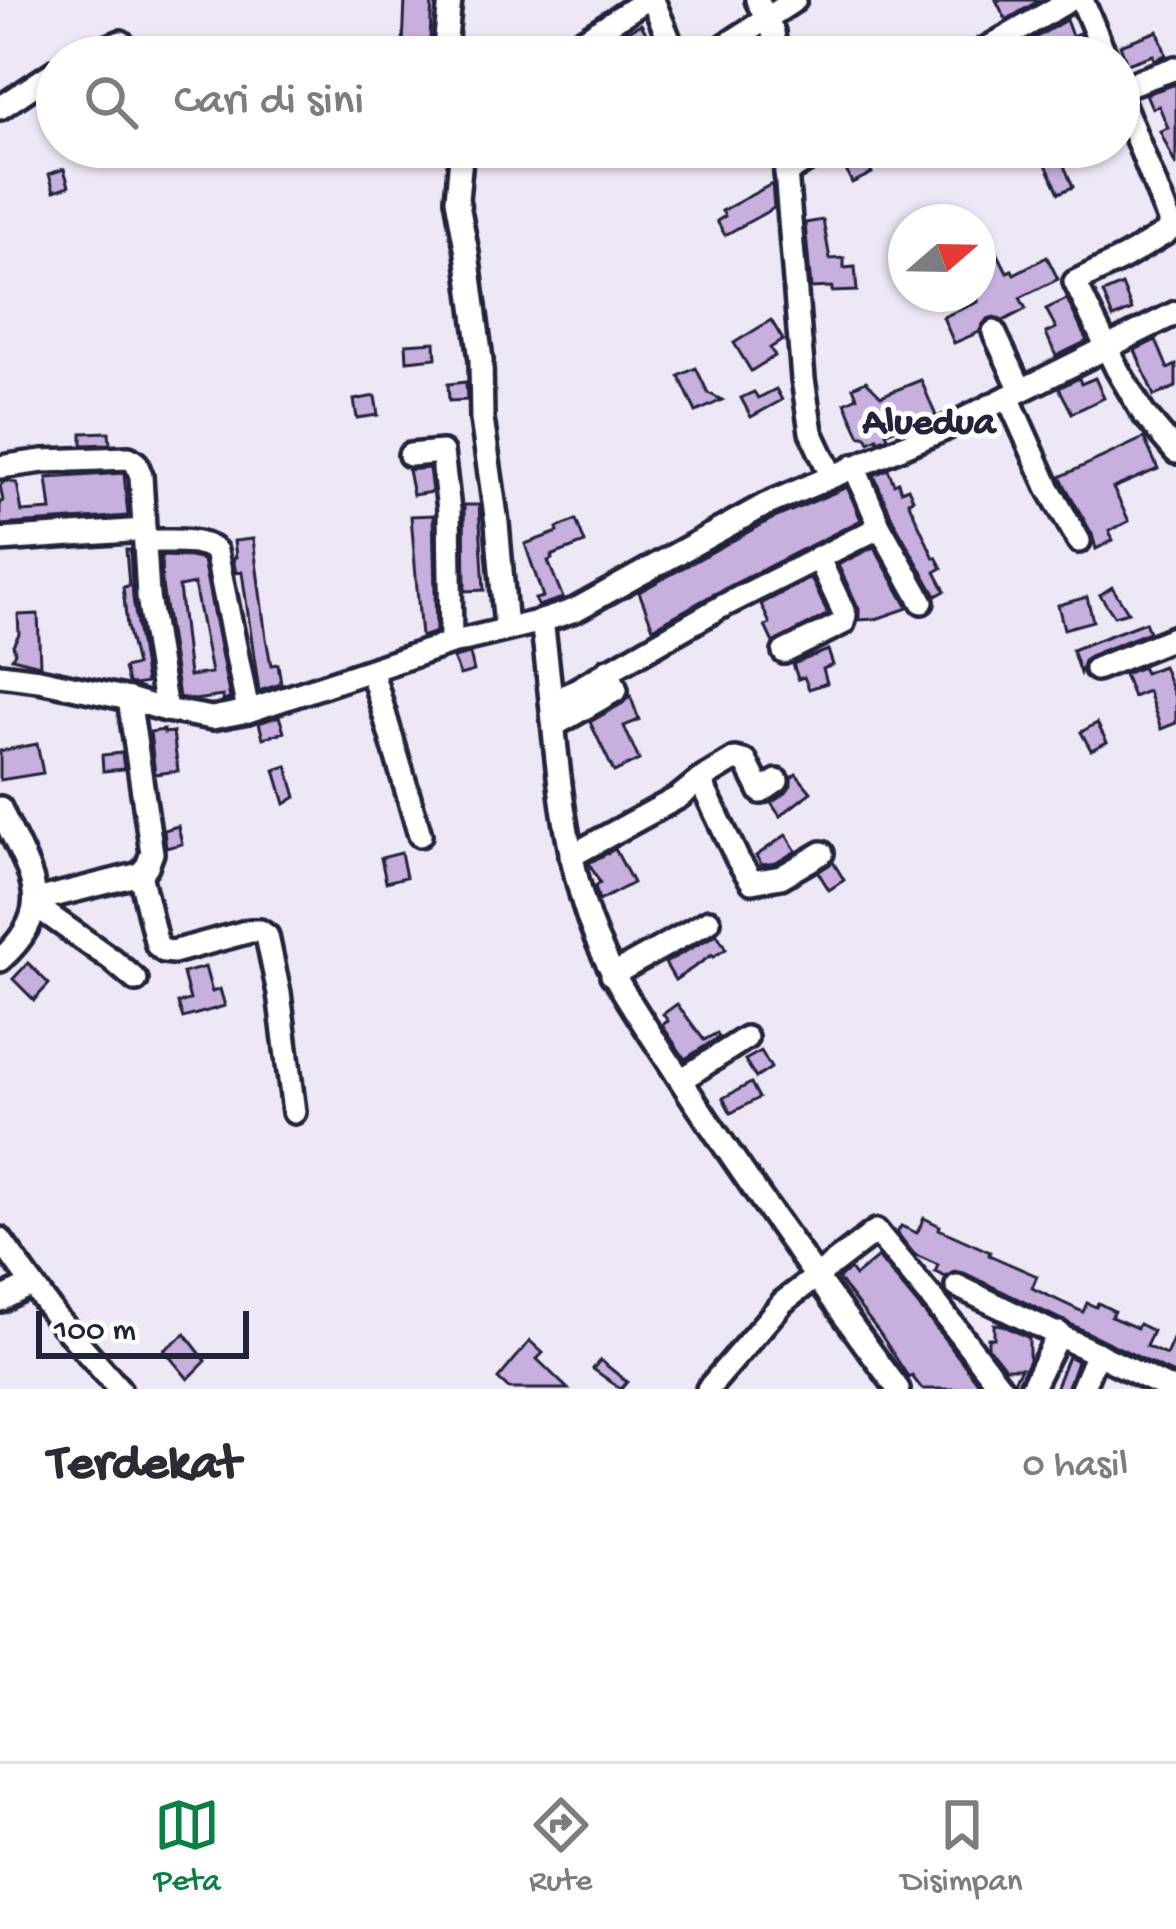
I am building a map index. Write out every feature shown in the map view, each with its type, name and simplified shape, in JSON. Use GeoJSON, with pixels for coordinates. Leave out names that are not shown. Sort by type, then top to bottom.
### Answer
{"type":"FeatureCollection","features":[{"type":"Feature","properties":{"kind":"street"},"geometry":{"type":"LineString","coordinates":[[446,36],[450,0]]}},
{"type":"Feature","properties":{"kind":"street"},"geometry":{"type":"LineString","coordinates":[[591,36],[650,0],[666,36]]}},
{"type":"Feature","properties":{"kind":"street"},"geometry":{"type":"LineString","coordinates":[[731,36],[761,9],[795,0]]}},
{"type":"Feature","properties":{"kind":"street"},"geometry":{"type":"LineString","coordinates":[[1008,36],[1070,0]]}},
{"type":"Feature","properties":{"kind":"street"},"geometry":{"type":"LineString","coordinates":[[1082,0],[1097,36]]}},
{"type":"Feature","properties":{"kind":"street"},"geometry":{"type":"LineString","coordinates":[[1140,83],[1176,68]]}},
{"type":"Feature","properties":{"kind":"street"},"geometry":{"type":"LineString","coordinates":[[0,108],[36,84]]}},
{"type":"Feature","properties":{"kind":"street"},"geometry":{"type":"LineString","coordinates":[[1140,145],[1169,231],[1075,282],[1143,413],[1176,452]]}},
{"type":"Feature","properties":{"kind":"street"},"geometry":{"type":"LineString","coordinates":[[460,168],[457,199],[482,360],[482,419],[506,629]]}},
{"type":"Feature","properties":{"kind":"street"},"geometry":{"type":"LineString","coordinates":[[786,168],[803,379],[811,432],[831,476]]}},
{"type":"Feature","properties":{"kind":"street"},"geometry":{"type":"LineString","coordinates":[[786,173],[794,168]]}},
{"type":"Feature","properties":{"kind":"street"},"geometry":{"type":"LineString","coordinates":[[0,675],[212,718],[248,711],[452,643],[542,621],[575,610],[703,538],[831,476],[942,430],[1176,313]]}},
{"type":"Feature","properties":{"kind":"street"},"geometry":{"type":"LineString","coordinates":[[994,332],[1048,488],[1079,541]]}},
{"type":"Feature","properties":{"kind":"street"},"geometry":{"type":"LineString","coordinates":[[410,455],[442,452],[449,510],[452,643]]}},
{"type":"Feature","properties":{"kind":"street"},"geometry":{"type":"LineString","coordinates":[[0,467],[129,458],[136,464],[141,476],[148,596],[166,710]]}},
{"type":"Feature","properties":{"kind":"street"},"geometry":{"type":"LineString","coordinates":[[854,466],[880,527],[922,602]]}},
{"type":"Feature","properties":{"kind":"street"},"geometry":{"type":"LineString","coordinates":[[554,714],[608,670],[880,527]]}},
{"type":"Feature","properties":{"kind":"street"},"geometry":{"type":"LineString","coordinates":[[0,541],[144,536],[209,545],[216,551],[248,711]]}},
{"type":"Feature","properties":{"kind":"street"},"geometry":{"type":"LineString","coordinates":[[784,652],[842,623],[845,615],[818,556]]}},
{"type":"Feature","properties":{"kind":"street"},"geometry":{"type":"LineString","coordinates":[[542,621],[563,822],[584,905],[612,975],[772,1218],[898,1389]]}},
{"type":"Feature","properties":{"kind":"street"},"geometry":{"type":"LineString","coordinates":[[1096,669],[1176,637]]}},
{"type":"Feature","properties":{"kind":"street"},"geometry":{"type":"LineString","coordinates":[[371,672],[420,835]]}},
{"type":"Feature","properties":{"kind":"street"},"geometry":{"type":"LineString","coordinates":[[36,903],[140,874],[147,866],[152,853],[129,699]]}},
{"type":"Feature","properties":{"kind":"street"},"geometry":{"type":"LineString","coordinates":[[571,856],[735,759],[746,762],[761,792],[777,781]]}},
{"type":"Feature","properties":{"kind":"street"},"geometry":{"type":"LineString","coordinates":[[700,780],[752,882],[781,878],[822,853]]}},
{"type":"Feature","properties":{"kind":"street"},"geometry":{"type":"LineString","coordinates":[[0,808],[32,881],[36,903],[32,923],[0,960]]}},
{"type":"Feature","properties":{"kind":"street"},"geometry":{"type":"LineString","coordinates":[[140,874],[158,945],[164,951],[250,931],[267,936],[294,1112]]}},
{"type":"Feature","properties":{"kind":"street"},"geometry":{"type":"LineString","coordinates":[[36,903],[136,980]]}},
{"type":"Feature","properties":{"kind":"street"},"geometry":{"type":"LineString","coordinates":[[612,975],[709,921]]}},
{"type":"Feature","properties":{"kind":"street"},"geometry":{"type":"LineString","coordinates":[[681,1080],[746,1038]]}},
{"type":"Feature","properties":{"kind":"street"},"geometry":{"type":"LineString","coordinates":[[708,1389],[783,1302],[876,1231],[1002,1389]]}},
{"type":"Feature","properties":{"kind":"street"},"geometry":{"type":"LineString","coordinates":[[0,1239],[55,1316],[118,1389]]}},
{"type":"Feature","properties":{"kind":"street"},"geometry":{"type":"LineString","coordinates":[[0,1300],[32,1283]]}},
{"type":"Feature","properties":{"kind":"street"},"geometry":{"type":"LineString","coordinates":[[957,1286],[1166,1388]]}},
{"type":"Feature","properties":{"kind":"street"},"geometry":{"type":"LineString","coordinates":[[1031,1389],[1059,1334]]}},
{"type":"Feature","properties":{"kind":"street"},"geometry":{"type":"LineString","coordinates":[[1082,1389],[1097,1353]]}},
{"type":"Feature","properties":{"kind":"building"},"geometry":{"type":"Polygon","coordinates":[[[405,0],[432,0],[430,36],[403,36],[405,0]]]}},
{"type":"Feature","properties":{"kind":"building"},"geometry":{"type":"Polygon","coordinates":[[[996,0],[1040,0],[1006,20],[996,0]]]}},
{"type":"Feature","properties":{"kind":"building"},"geometry":{"type":"Polygon","coordinates":[[[1066,20],[1072,36],[1038,36],[1066,20]]]}},
{"type":"Feature","properties":{"kind":"building"},"geometry":{"type":"Polygon","coordinates":[[[641,24],[648,36],[618,36],[641,24]]]}},
{"type":"Feature","properties":{"kind":"building"},"geometry":{"type":"Polygon","coordinates":[[[1158,31],[1166,55],[1140,60],[1140,38],[1158,31]]]}},
{"type":"Feature","properties":{"kind":"building"},"geometry":{"type":"Polygon","coordinates":[[[1176,84],[1176,166],[1160,131],[1168,128],[1159,106],[1152,108],[1146,94],[1176,84]]]}},
{"type":"Feature","properties":{"kind":"building"},"geometry":{"type":"Polygon","coordinates":[[[845,168],[870,168],[872,173],[852,183],[845,168]]]}},
{"type":"Feature","properties":{"kind":"building"},"geometry":{"type":"Polygon","coordinates":[[[1048,168],[1065,168],[1073,187],[1059,193],[1048,168]]]}},
{"type":"Feature","properties":{"kind":"building"},"geometry":{"type":"Polygon","coordinates":[[[64,169],[69,186],[54,191],[49,174],[64,169]]]}},
{"type":"Feature","properties":{"kind":"building"},"geometry":{"type":"Polygon","coordinates":[[[772,184],[774,208],[725,235],[717,221],[725,216],[722,211],[772,184]]]}},
{"type":"Feature","properties":{"kind":"building"},"geometry":{"type":"Polygon","coordinates":[[[823,220],[830,259],[844,258],[844,268],[855,267],[857,291],[811,288],[805,223],[823,220]]]}},
{"type":"Feature","properties":{"kind":"building"},"geometry":{"type":"Polygon","coordinates":[[[996,250],[1007,272],[1014,274],[1047,257],[1058,279],[1020,298],[1026,309],[1003,321],[987,319],[979,332],[954,343],[943,317],[955,312],[996,312],[996,250]]]}},
{"type":"Feature","properties":{"kind":"building"},"geometry":{"type":"Polygon","coordinates":[[[1122,285],[1132,310],[1113,318],[1103,293],[1122,285]]]}},
{"type":"Feature","properties":{"kind":"building"},"geometry":{"type":"Polygon","coordinates":[[[1067,299],[1087,341],[1056,356],[1046,333],[1056,328],[1046,309],[1067,299]]]}},
{"type":"Feature","properties":{"kind":"building"},"geometry":{"type":"Polygon","coordinates":[[[771,320],[783,340],[770,348],[775,356],[751,371],[734,343],[771,320]]]}},
{"type":"Feature","properties":{"kind":"building"},"geometry":{"type":"Polygon","coordinates":[[[1156,340],[1168,369],[1176,365],[1176,387],[1154,396],[1135,350],[1156,340]]]}},
{"type":"Feature","properties":{"kind":"building"},"geometry":{"type":"Polygon","coordinates":[[[435,342],[436,358],[407,361],[406,344],[435,342]]]}},
{"type":"Feature","properties":{"kind":"building"},"geometry":{"type":"Polygon","coordinates":[[[696,368],[708,393],[722,400],[696,412],[679,376],[696,368]]]}},
{"type":"Feature","properties":{"kind":"building"},"geometry":{"type":"Polygon","coordinates":[[[1079,378],[1081,384],[1095,378],[1104,398],[1072,413],[1059,388],[1079,378]]]}},
{"type":"Feature","properties":{"kind":"building"},"geometry":{"type":"Polygon","coordinates":[[[921,380],[936,416],[886,432],[888,437],[878,441],[860,436],[845,403],[857,397],[853,387],[866,381],[881,396],[921,380]]]}},
{"type":"Feature","properties":{"kind":"building"},"geometry":{"type":"Polygon","coordinates":[[[466,382],[467,400],[449,401],[448,384],[466,382]]]}},
{"type":"Feature","properties":{"kind":"building"},"geometry":{"type":"Polygon","coordinates":[[[776,389],[782,400],[751,417],[741,398],[754,392],[758,398],[776,389]]]}},
{"type":"Feature","properties":{"kind":"building"},"geometry":{"type":"Polygon","coordinates":[[[375,396],[378,415],[357,418],[354,400],[375,396]]]}},
{"type":"Feature","properties":{"kind":"building"},"geometry":{"type":"Polygon","coordinates":[[[109,432],[110,444],[82,445],[82,433],[109,432]]]}},
{"type":"Feature","properties":{"kind":"building"},"geometry":{"type":"Polygon","coordinates":[[[1144,438],[1158,469],[1113,488],[1129,521],[1109,531],[1113,540],[1096,549],[1060,477],[1144,438]]]}},
{"type":"Feature","properties":{"kind":"building"},"geometry":{"type":"Polygon","coordinates":[[[429,468],[432,492],[413,495],[408,470],[429,468]]]}},
{"type":"Feature","properties":{"kind":"building"},"geometry":{"type":"Polygon","coordinates":[[[888,469],[901,491],[908,488],[913,499],[908,501],[942,568],[935,572],[945,591],[936,596],[893,520],[874,475],[888,469]]]}},
{"type":"Feature","properties":{"kind":"building"},"geometry":{"type":"Polygon","coordinates":[[[124,473],[128,516],[0,525],[0,485],[5,481],[17,483],[22,512],[51,510],[47,478],[124,473]]]}},
{"type":"Feature","properties":{"kind":"building"},"geometry":{"type":"Polygon","coordinates":[[[847,487],[861,520],[653,628],[639,592],[772,519],[847,487]]]}},
{"type":"Feature","properties":{"kind":"building"},"geometry":{"type":"Polygon","coordinates":[[[464,505],[479,505],[484,590],[465,591],[464,505]]]}},
{"type":"Feature","properties":{"kind":"building"},"geometry":{"type":"Polygon","coordinates":[[[433,515],[436,632],[421,637],[411,516],[433,515]]]}},
{"type":"Feature","properties":{"kind":"building"},"geometry":{"type":"Polygon","coordinates":[[[576,520],[585,543],[548,561],[563,598],[538,606],[535,599],[543,597],[525,544],[576,520]]]}},
{"type":"Feature","properties":{"kind":"building"},"geometry":{"type":"Polygon","coordinates":[[[253,539],[271,665],[278,664],[281,684],[259,691],[242,572],[236,573],[233,558],[234,541],[253,539]]]}},
{"type":"Feature","properties":{"kind":"building"},"geometry":{"type":"Polygon","coordinates":[[[874,547],[908,608],[859,620],[859,609],[838,565],[874,547]]]}},
{"type":"Feature","properties":{"kind":"building"},"geometry":{"type":"Polygon","coordinates":[[[126,550],[130,550],[146,683],[135,685],[128,683],[124,668],[136,665],[123,587],[129,586],[126,550]]]}},
{"type":"Feature","properties":{"kind":"building"},"geometry":{"type":"Polygon","coordinates":[[[161,556],[203,560],[230,699],[179,697],[161,556]],[[194,584],[179,587],[189,676],[211,673],[194,584]]]}},
{"type":"Feature","properties":{"kind":"building"},"geometry":{"type":"Polygon","coordinates":[[[811,578],[828,614],[773,643],[761,604],[811,578]]]}},
{"type":"Feature","properties":{"kind":"building"},"geometry":{"type":"Polygon","coordinates":[[[1112,587],[1128,612],[1114,616],[1100,595],[1112,587]]]}},
{"type":"Feature","properties":{"kind":"building"},"geometry":{"type":"Polygon","coordinates":[[[1087,597],[1093,621],[1064,629],[1058,605],[1087,597]]]}},
{"type":"Feature","properties":{"kind":"building"},"geometry":{"type":"Polygon","coordinates":[[[38,614],[40,665],[12,658],[19,634],[18,615],[38,614]]]}},
{"type":"Feature","properties":{"kind":"building"},"geometry":{"type":"Polygon","coordinates":[[[1145,622],[1149,632],[1089,656],[1080,673],[1072,650],[1145,622]]]}},
{"type":"Feature","properties":{"kind":"building"},"geometry":{"type":"Polygon","coordinates":[[[828,650],[833,665],[823,669],[827,683],[809,689],[804,677],[798,679],[793,664],[828,650]]]}},
{"type":"Feature","properties":{"kind":"building"},"geometry":{"type":"Polygon","coordinates":[[[470,654],[474,671],[460,675],[453,658],[470,654]]]}},
{"type":"Feature","properties":{"kind":"building"},"geometry":{"type":"Polygon","coordinates":[[[1163,666],[1176,700],[1176,723],[1161,729],[1148,691],[1133,697],[1124,674],[1163,666]]]}},
{"type":"Feature","properties":{"kind":"building"},"geometry":{"type":"Polygon","coordinates":[[[630,695],[639,720],[624,726],[639,760],[614,772],[590,722],[630,695]]]}},
{"type":"Feature","properties":{"kind":"building"},"geometry":{"type":"Polygon","coordinates":[[[279,716],[284,732],[263,738],[259,723],[279,716]]]}},
{"type":"Feature","properties":{"kind":"building"},"geometry":{"type":"Polygon","coordinates":[[[1097,723],[1107,742],[1091,750],[1081,732],[1097,723]]]}},
{"type":"Feature","properties":{"kind":"building"},"geometry":{"type":"Polygon","coordinates":[[[150,732],[173,732],[178,771],[155,774],[150,732]]]}},
{"type":"Feature","properties":{"kind":"building"},"geometry":{"type":"Polygon","coordinates":[[[37,744],[43,773],[0,780],[0,751],[37,744]]]}},
{"type":"Feature","properties":{"kind":"building"},"geometry":{"type":"Polygon","coordinates":[[[122,753],[124,769],[103,771],[102,755],[122,753]]]}},
{"type":"Feature","properties":{"kind":"building"},"geometry":{"type":"Polygon","coordinates":[[[287,766],[296,797],[285,804],[275,770],[287,766]]]}},
{"type":"Feature","properties":{"kind":"building"},"geometry":{"type":"Polygon","coordinates":[[[796,774],[811,792],[780,816],[771,803],[786,793],[796,774]]]}},
{"type":"Feature","properties":{"kind":"building"},"geometry":{"type":"Polygon","coordinates":[[[178,826],[182,844],[166,848],[164,830],[178,826]]]}},
{"type":"Feature","properties":{"kind":"building"},"geometry":{"type":"Polygon","coordinates":[[[786,835],[796,851],[762,865],[756,856],[786,835]]]}},
{"type":"Feature","properties":{"kind":"building"},"geometry":{"type":"Polygon","coordinates":[[[615,849],[633,883],[599,901],[595,886],[600,883],[589,863],[615,849]]]}},
{"type":"Feature","properties":{"kind":"building"},"geometry":{"type":"Polygon","coordinates":[[[401,853],[406,877],[386,882],[381,858],[401,853]]]}},
{"type":"Feature","properties":{"kind":"building"},"geometry":{"type":"Polygon","coordinates":[[[833,862],[844,880],[829,890],[818,872],[833,862]]]}},
{"type":"Feature","properties":{"kind":"building"},"geometry":{"type":"Polygon","coordinates":[[[717,934],[726,949],[675,980],[665,963],[717,934]]]}},
{"type":"Feature","properties":{"kind":"building"},"geometry":{"type":"Polygon","coordinates":[[[28,963],[49,984],[34,1000],[13,979],[28,963]]]}},
{"type":"Feature","properties":{"kind":"building"},"geometry":{"type":"Polygon","coordinates":[[[205,967],[212,992],[220,989],[225,1006],[183,1018],[178,1003],[190,1000],[183,973],[205,967]]]}},
{"type":"Feature","properties":{"kind":"building"},"geometry":{"type":"Polygon","coordinates":[[[677,1004],[704,1040],[717,1033],[719,1037],[685,1059],[662,1025],[668,1021],[663,1014],[677,1004]]]}},
{"type":"Feature","properties":{"kind":"building"},"geometry":{"type":"Polygon","coordinates":[[[761,1051],[771,1068],[756,1078],[745,1060],[761,1051]]]}},
{"type":"Feature","properties":{"kind":"building"},"geometry":{"type":"Polygon","coordinates":[[[751,1083],[759,1098],[731,1113],[723,1098],[751,1083]]]}},
{"type":"Feature","properties":{"kind":"building"},"geometry":{"type":"Polygon","coordinates":[[[924,1218],[1037,1276],[1032,1288],[1083,1312],[1087,1303],[1096,1307],[1098,1303],[1114,1311],[1111,1317],[1153,1331],[1146,1346],[1166,1355],[1176,1332],[1176,1375],[964,1273],[955,1271],[946,1277],[935,1272],[938,1265],[914,1254],[897,1233],[901,1226],[917,1233],[924,1218]]]}},
{"type":"Feature","properties":{"kind":"building"},"geometry":{"type":"Polygon","coordinates":[[[878,1257],[983,1389],[922,1389],[909,1378],[838,1279],[850,1269],[855,1276],[878,1257]]]}},
{"type":"Feature","properties":{"kind":"building"},"geometry":{"type":"Polygon","coordinates":[[[994,1324],[1029,1338],[1029,1360],[1017,1386],[1014,1381],[1021,1368],[1005,1368],[988,1347],[994,1324]]]}},
{"type":"Feature","properties":{"kind":"building"},"geometry":{"type":"Polygon","coordinates":[[[185,1334],[206,1361],[188,1379],[164,1350],[185,1334]]]}},
{"type":"Feature","properties":{"kind":"building"},"geometry":{"type":"Polygon","coordinates":[[[530,1341],[543,1353],[537,1359],[568,1389],[509,1389],[498,1379],[530,1341]]]}},
{"type":"Feature","properties":{"kind":"building"},"geometry":{"type":"Polygon","coordinates":[[[1068,1356],[1077,1361],[1067,1389],[1055,1389],[1068,1356]]]}},
{"type":"Feature","properties":{"kind":"building"},"geometry":{"type":"Polygon","coordinates":[[[600,1360],[627,1382],[621,1389],[593,1369],[600,1360]]]}},
{"type":"Feature","properties":{"kind":"district","name":"Aluedua"},"geometry":{"type":"Point","coordinates":[929,418]}}]}
